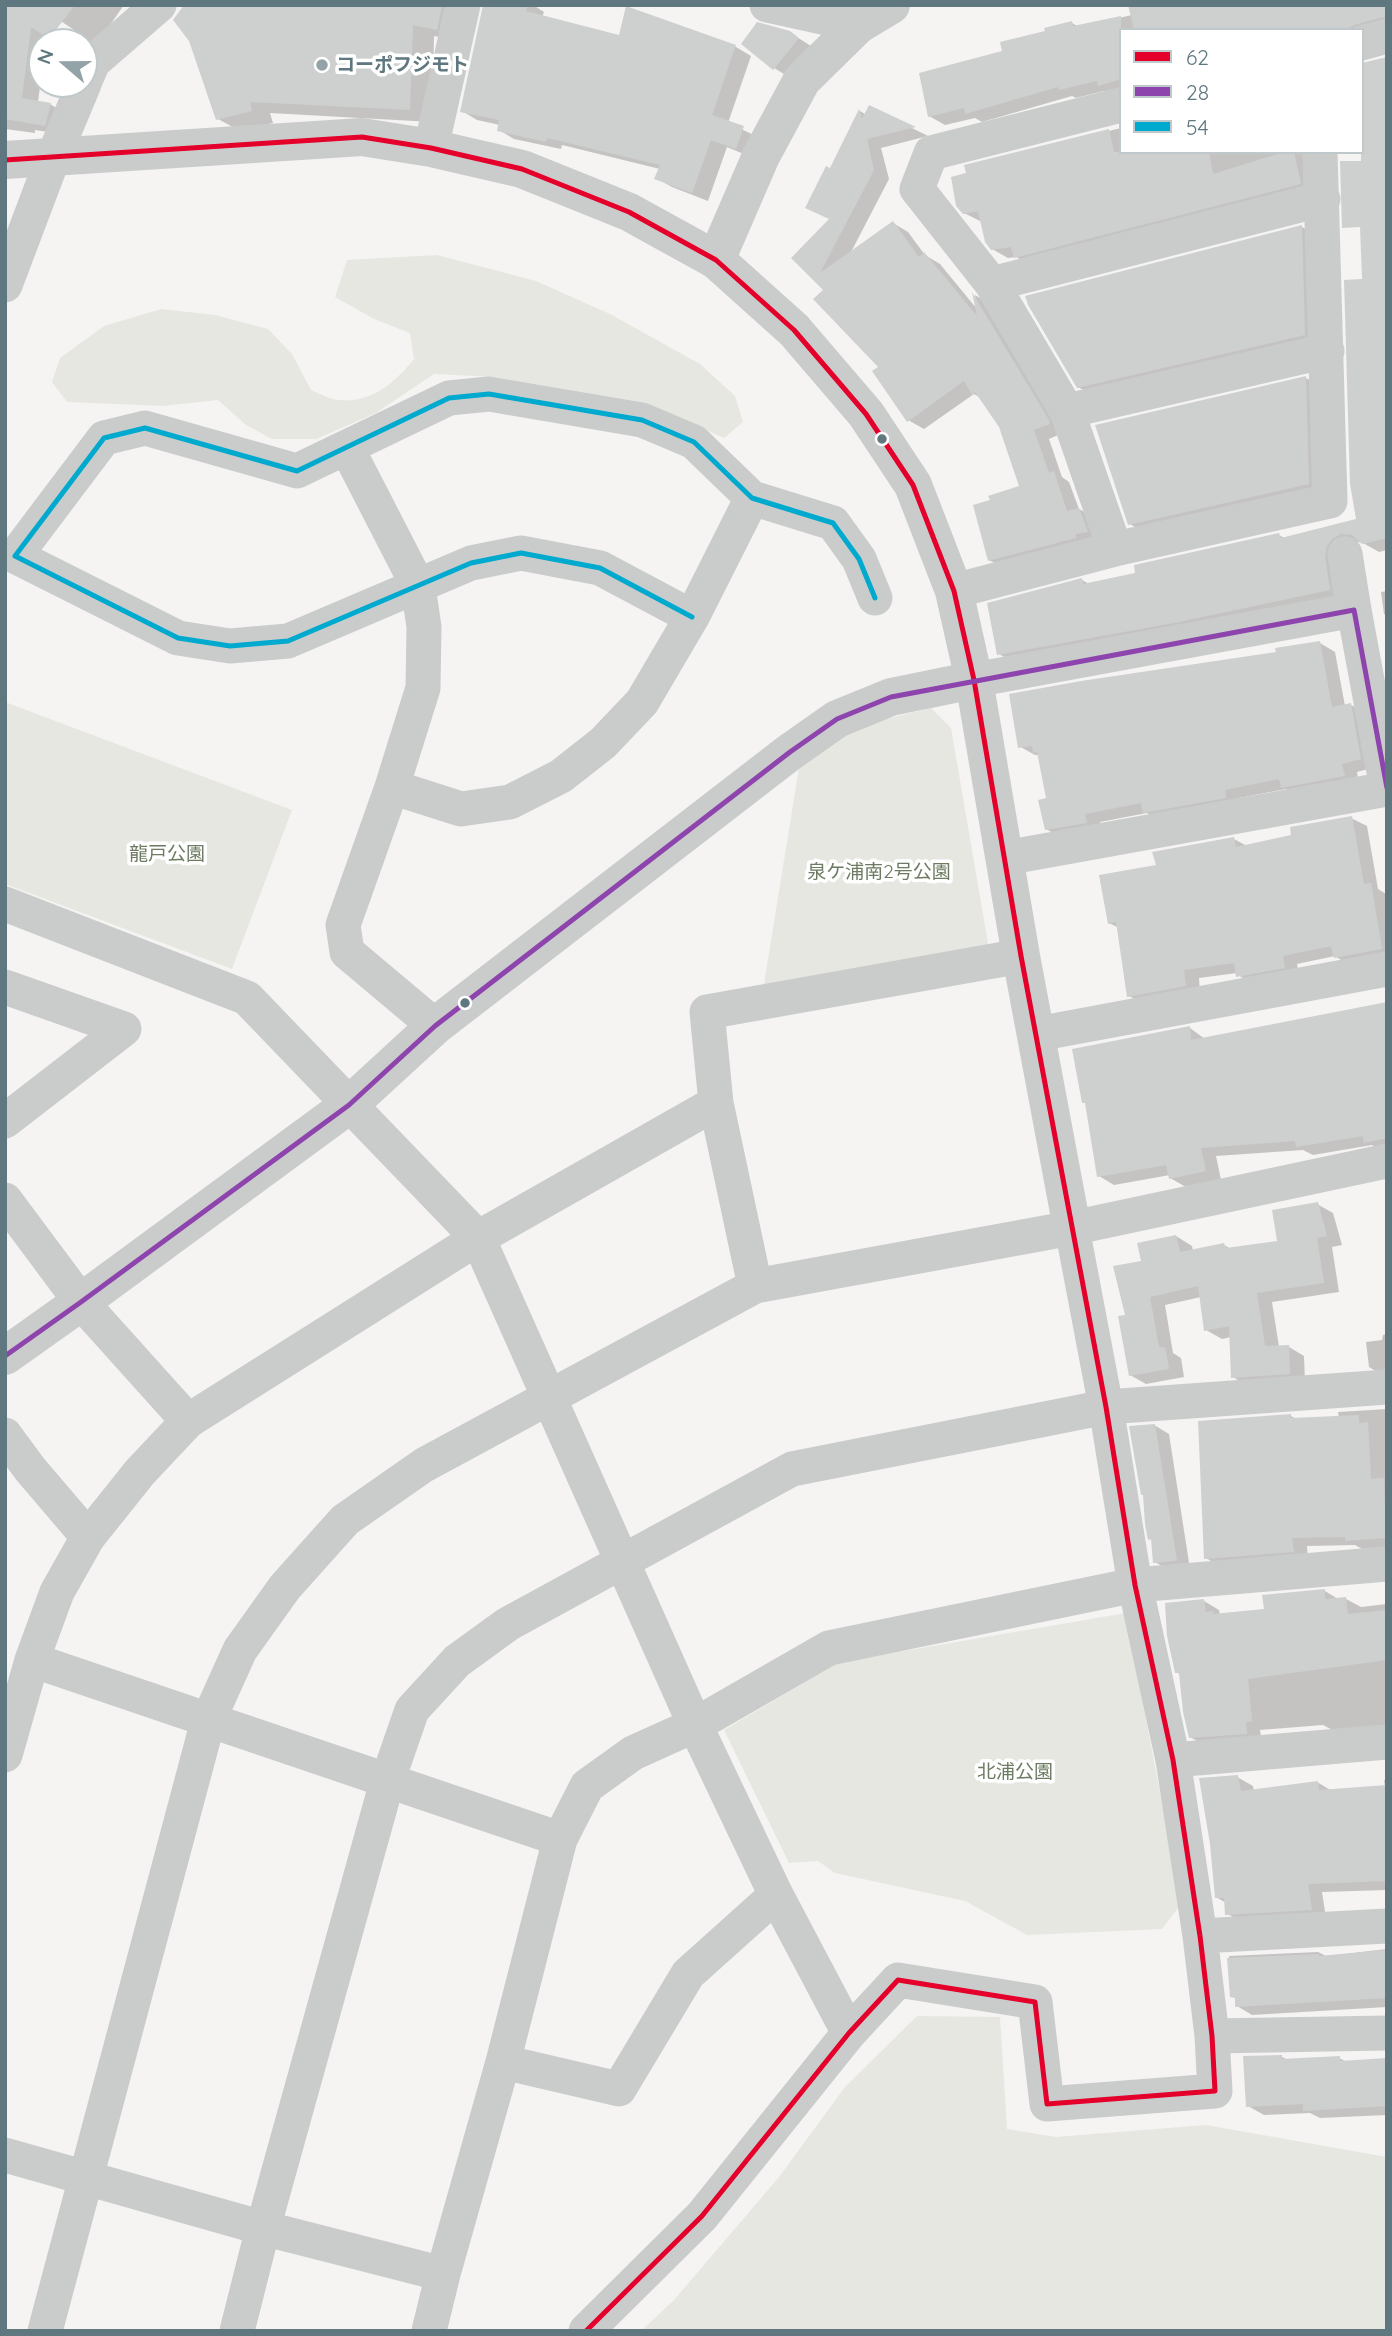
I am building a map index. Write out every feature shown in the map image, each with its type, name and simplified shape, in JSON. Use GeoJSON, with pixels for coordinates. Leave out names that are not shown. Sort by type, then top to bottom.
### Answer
{"type":"FeatureCollection","features":[{"type":"Feature","properties":{"kind":"street"},"geometry":{"type":"LineString","coordinates":[[98,58],[159,5]]}},
{"type":"Feature","properties":{"kind":"street"},"geometry":{"type":"LineString","coordinates":[[431,148],[463,5]]}},
{"type":"Feature","properties":{"kind":"street"},"geometry":{"type":"LineString","coordinates":[[767,5],[858,25]]}},
{"type":"Feature","properties":{"kind":"street"},"geometry":{"type":"LineString","coordinates":[[716,260],[761,156],[802,80],[858,25],[891,5]]}},
{"type":"Feature","properties":{"kind":"street"},"geometry":{"type":"LineString","coordinates":[[1364,42],[1387,36]]}},
{"type":"Feature","properties":{"kind":"street"},"geometry":{"type":"LineString","coordinates":[[5,285],[78,98]]}},
{"type":"Feature","properties":{"kind":"street"},"geometry":{"type":"LineString","coordinates":[[1115,549],[1067,411],[992,284],[917,189],[931,153],[1119,106]]}},
{"type":"Feature","properties":{"kind":"street"},"geometry":{"type":"LineString","coordinates":[[5,160],[362,137],[431,148],[522,169],[629,212],[716,260],[794,330],[866,414],[913,485],[954,591],[974,680],[1021,956],[1106,1407],[1135,1585],[1172,1760],[1200,1936],[1216,2091],[1047,2104],[1035,2002],[898,1980],[849,2033],[702,2216],[586,2331]]}},
{"type":"Feature","properties":{"kind":"street"},"geometry":{"type":"LineString","coordinates":[[954,591],[1115,549],[1330,501],[1320,154]]}},
{"type":"Feature","properties":{"kind":"street"},"geometry":{"type":"LineString","coordinates":[[992,284],[1323,199]]}},
{"type":"Feature","properties":{"kind":"street"},"geometry":{"type":"LineString","coordinates":[[1067,411],[1327,351]]}},
{"type":"Feature","properties":{"kind":"street"},"geometry":{"type":"LineString","coordinates":[[692,617],[600,568],[521,553],[471,563],[288,641],[230,646],[178,638],[15,556],[104,438],[145,428],[297,471],[449,398],[489,394],[642,420],[694,442],[752,498],[833,523],[859,559],[875,598]]}},
{"type":"Feature","properties":{"kind":"street"},"geometry":{"type":"LineString","coordinates":[[347,448],[418,586],[424,627],[423,688],[392,787],[343,925],[347,952],[435,1026]]}},
{"type":"Feature","properties":{"kind":"street"},"geometry":{"type":"LineString","coordinates":[[392,787],[461,809],[510,802],[561,776],[603,743],[642,702],[692,617],[752,498]]}},
{"type":"Feature","properties":{"kind":"street"},"geometry":{"type":"LineString","coordinates":[[1005,858],[1387,788],[1345,554]]}},
{"type":"Feature","properties":{"kind":"street"},"geometry":{"type":"LineString","coordinates":[[5,1356],[349,1105],[435,1026],[790,752],[837,719],[891,697],[1354,610]]}},
{"type":"Feature","properties":{"kind":"street"},"geometry":{"type":"LineString","coordinates":[[5,904],[247,998],[478,1238],[695,1726],[776,1895],[849,2033]]}},
{"type":"Feature","properties":{"kind":"street"},"geometry":{"type":"LineString","coordinates":[[755,1286],[716,1103],[707,1013],[1021,956]]}},
{"type":"Feature","properties":{"kind":"street"},"geometry":{"type":"LineString","coordinates":[[1037,1034],[1387,970]]}},
{"type":"Feature","properties":{"kind":"street"},"geometry":{"type":"LineString","coordinates":[[5,987],[124,1029],[5,1121]]}},
{"type":"Feature","properties":{"kind":"street"},"geometry":{"type":"LineString","coordinates":[[5,1755],[32,1660],[57,1592],[88,1537],[140,1472],[188,1421],[478,1238],[716,1103]]}},
{"type":"Feature","properties":{"kind":"street"},"geometry":{"type":"LineString","coordinates":[[45,2331],[208,1721],[240,1650],[285,1587],[345,1520],[424,1465],[755,1286],[1072,1228],[1387,1161]]}},
{"type":"Feature","properties":{"kind":"street"},"geometry":{"type":"LineString","coordinates":[[5,1200],[81,1303],[188,1421]]}},
{"type":"Feature","properties":{"kind":"street"},"geometry":{"type":"LineString","coordinates":[[237,2331],[387,1782],[412,1710],[457,1661],[508,1624],[792,1469],[1106,1407],[1387,1387]]}},
{"type":"Feature","properties":{"kind":"street"},"geometry":{"type":"LineString","coordinates":[[5,1435],[18,1479],[88,1537]]}},
{"type":"Feature","properties":{"kind":"street"},"geometry":{"type":"LineString","coordinates":[[429,2331],[503,2062],[560,1839],[587,1786],[633,1753],[695,1726],[829,1648],[1135,1585],[1387,1564]]}},
{"type":"Feature","properties":{"kind":"street"},"geometry":{"type":"LineString","coordinates":[[32,1660],[560,1839]]}},
{"type":"Feature","properties":{"kind":"street"},"geometry":{"type":"LineString","coordinates":[[1172,1760],[1387,1742]]}},
{"type":"Feature","properties":{"kind":"street"},"geometry":{"type":"LineString","coordinates":[[503,2062],[619,2090],[688,1974],[776,1895]]}},
{"type":"Feature","properties":{"kind":"street"},"geometry":{"type":"LineString","coordinates":[[1200,1936],[1387,1926]]}},
{"type":"Feature","properties":{"kind":"street"},"geometry":{"type":"LineString","coordinates":[[1212,2035],[1387,2033]]}},
{"type":"Feature","properties":{"kind":"street"},"geometry":{"type":"LineString","coordinates":[[5,2155],[263,2228],[443,2274]]}},
{"type":"Feature","properties":{"kind":"green space"},"geometry":{"type":"Polygon","coordinates":[[[437,255],[536,281],[610,314],[700,364],[735,396],[743,422],[724,438],[646,403],[495,377],[434,374],[376,413],[316,439],[272,439],[246,425],[218,400],[163,406],[67,402],[52,382],[60,358],[104,326],[161,309],[215,315],[268,329],[292,354],[311,390],[335,399],[361,399],[390,384],[414,359],[410,333],[374,319],[335,297],[347,260],[437,255]]]}},
{"type":"Feature","properties":{"kind":"green space","name":"龍戸公園"},"geometry":{"type":"Polygon","coordinates":[[[5,702],[292,810],[232,969],[5,884],[5,702]]]}},
{"type":"Feature","properties":{"kind":"green space","name":"泉ケ浦南2号公園"},"geometry":{"type":"Polygon","coordinates":[[[931,708],[951,728],[989,949],[763,990],[799,768],[827,746],[862,725],[931,708]]]}},
{"type":"Feature","properties":{"kind":"green space","name":"北浦公園"},"geometry":{"type":"Polygon","coordinates":[[[1126,1613],[1181,1904],[1162,1929],[1027,1935],[965,1901],[835,1873],[818,1861],[789,1863],[724,1730],[839,1662],[1126,1613]]]}},
{"type":"Feature","properties":{"kind":"green space"},"geometry":{"type":"Polygon","coordinates":[[[917,2016],[1000,2017],[1007,2129],[1056,2137],[1206,2125],[1387,2157],[1387,2331],[641,2331],[674,2300],[779,2177],[845,2087],[917,2016]]]}},
{"type":"Feature","properties":{"kind":"building"},"geometry":{"type":"Polygon","coordinates":[[[5,5],[75,5],[57,28],[28,28],[22,98],[51,103],[45,126],[5,119],[5,5]]]}},
{"type":"Feature","properties":{"kind":"building"},"geometry":{"type":"Polygon","coordinates":[[[184,5],[442,5],[437,30],[413,25],[410,110],[250,102],[252,111],[216,120],[189,41],[173,20],[184,5]]]}},
{"type":"Feature","properties":{"kind":"building"},"geometry":{"type":"Polygon","coordinates":[[[483,5],[528,5],[526,11],[619,35],[626,6],[736,45],[712,115],[744,126],[736,149],[711,140],[692,193],[654,179],[660,165],[547,138],[546,142],[497,131],[499,120],[460,112],[483,5]]]}},
{"type":"Feature","properties":{"kind":"building"},"geometry":{"type":"Polygon","coordinates":[[[1128,5],[1387,5],[1387,16],[1348,28],[1134,28],[1128,5]]]}},
{"type":"Feature","properties":{"kind":"building"},"geometry":{"type":"Polygon","coordinates":[[[1121,16],[1119,80],[1098,86],[1097,81],[1059,90],[1058,87],[965,114],[964,108],[928,117],[919,73],[1002,51],[1000,42],[1045,31],[1044,28],[1072,21],[1073,26],[1121,16]]]}},
{"type":"Feature","properties":{"kind":"building"},"geometry":{"type":"Polygon","coordinates":[[[757,22],[790,31],[799,38],[773,70],[741,44],[757,22]]]}},
{"type":"Feature","properties":{"kind":"building"},"geometry":{"type":"Polygon","coordinates":[[[1387,57],[1387,538],[1362,544],[1352,535],[1341,534],[1332,539],[1325,556],[1330,590],[1179,622],[997,655],[987,603],[1082,578],[1083,584],[1135,573],[1134,565],[1279,533],[1281,538],[1356,519],[1350,484],[1344,280],[1362,279],[1360,227],[1342,228],[1340,161],[1361,161],[1361,154],[1364,154],[1364,63],[1387,57]]]}},
{"type":"Feature","properties":{"kind":"building"},"geometry":{"type":"Polygon","coordinates":[[[869,105],[916,127],[867,139],[874,170],[820,273],[893,221],[919,257],[924,252],[977,316],[972,292],[1049,420],[1050,424],[1034,430],[1049,473],[1054,471],[1067,511],[1079,508],[1088,532],[1076,534],[1076,538],[988,561],[973,505],[990,500],[988,496],[1019,486],[999,427],[975,392],[972,395],[964,381],[907,422],[872,371],[878,367],[813,299],[823,290],[791,258],[829,219],[805,208],[826,166],[830,168],[859,109],[862,119],[869,105]]]}},
{"type":"Feature","properties":{"kind":"building"},"geometry":{"type":"Polygon","coordinates":[[[1109,129],[1114,152],[1209,154],[1213,174],[1278,154],[1294,154],[1301,184],[1014,258],[1011,247],[991,250],[985,242],[978,211],[963,214],[956,206],[951,177],[966,173],[964,165],[1109,129]]]}},
{"type":"Feature","properties":{"kind":"building"},"geometry":{"type":"Polygon","coordinates":[[[1302,225],[1305,335],[1077,388],[1025,296],[1302,225]]]}},
{"type":"Feature","properties":{"kind":"building"},"geometry":{"type":"Polygon","coordinates":[[[1306,376],[1309,484],[1128,525],[1095,425],[1306,376]]]}},
{"type":"Feature","properties":{"kind":"building"},"geometry":{"type":"Polygon","coordinates":[[[1320,641],[1332,707],[1351,703],[1361,759],[1342,764],[1345,776],[1281,788],[1279,779],[1225,790],[1226,798],[1143,813],[1141,803],[1085,814],[1087,823],[1045,830],[1038,800],[1046,798],[1037,752],[1033,753],[1032,746],[1018,748],[1009,694],[1276,652],[1275,648],[1320,641]]]}},
{"type":"Feature","properties":{"kind":"building"},"geometry":{"type":"Polygon","coordinates":[[[1352,816],[1364,884],[1371,883],[1382,949],[1334,958],[1331,946],[1283,956],[1285,968],[1236,977],[1234,963],[1184,970],[1186,986],[1127,997],[1116,922],[1108,924],[1099,875],[1156,865],[1152,852],[1234,837],[1236,847],[1291,835],[1290,827],[1352,816]]]}},
{"type":"Feature","properties":{"kind":"building"},"geometry":{"type":"Polygon","coordinates":[[[1387,1002],[1387,1138],[1364,1143],[1363,1136],[1296,1147],[1295,1141],[1201,1148],[1206,1171],[1169,1179],[1166,1165],[1097,1177],[1085,1103],[1082,1103],[1072,1049],[1190,1026],[1191,1040],[1387,1002]]]}},
{"type":"Feature","properties":{"kind":"building"},"geometry":{"type":"Polygon","coordinates":[[[1318,1202],[1327,1236],[1317,1238],[1324,1283],[1257,1293],[1265,1346],[1289,1345],[1290,1374],[1231,1378],[1229,1326],[1204,1331],[1198,1286],[1150,1297],[1159,1347],[1165,1347],[1169,1369],[1129,1376],[1118,1316],[1125,1315],[1113,1266],[1141,1261],[1137,1243],[1176,1235],[1180,1252],[1224,1243],[1226,1248],[1277,1241],[1272,1210],[1318,1202]]]}},
{"type":"Feature","properties":{"kind":"building"},"geometry":{"type":"Polygon","coordinates":[[[1291,1414],[1291,1418],[1359,1415],[1359,1423],[1368,1422],[1371,1479],[1384,1478],[1386,1538],[1345,1541],[1345,1537],[1292,1538],[1294,1552],[1204,1559],[1198,1421],[1291,1414]]]}},
{"type":"Feature","properties":{"kind":"building"},"geometry":{"type":"Polygon","coordinates":[[[1155,1424],[1177,1561],[1153,1563],[1151,1539],[1148,1540],[1143,1495],[1129,1426],[1155,1424]]]}},
{"type":"Feature","properties":{"kind":"building"},"geometry":{"type":"Polygon","coordinates":[[[1325,1589],[1325,1599],[1346,1597],[1348,1614],[1387,1610],[1387,1660],[1248,1679],[1252,1721],[1246,1722],[1247,1734],[1189,1738],[1179,1673],[1175,1673],[1167,1636],[1165,1603],[1204,1599],[1206,1612],[1213,1611],[1213,1614],[1264,1609],[1262,1595],[1325,1589]]]}},
{"type":"Feature","properties":{"kind":"building"},"geometry":{"type":"Polygon","coordinates":[[[1238,1775],[1241,1791],[1318,1781],[1319,1790],[1387,1785],[1387,1881],[1308,1884],[1312,1910],[1225,1915],[1224,1898],[1215,1898],[1210,1844],[1199,1778],[1238,1775]]]}},
{"type":"Feature","properties":{"kind":"building"},"geometry":{"type":"Polygon","coordinates":[[[1387,1950],[1387,1998],[1235,2007],[1235,1998],[1230,1997],[1227,1958],[1319,1956],[1387,1950]]]}},
{"type":"Feature","properties":{"kind":"building"},"geometry":{"type":"Polygon","coordinates":[[[1282,2055],[1282,2059],[1340,2056],[1340,2061],[1387,2058],[1387,2106],[1303,2111],[1303,2104],[1246,2107],[1243,2056],[1282,2055]]]}},
{"type":"Feature","properties":{"kind":"transit line","name":"62"},"geometry":{"type":"LineString","coordinates":[[5,160],[362,137],[431,148],[522,169],[629,212],[716,260],[794,330],[866,414],[913,485],[954,591],[974,680],[1021,956],[1106,1407],[1135,1585],[1173,1760],[1200,1936],[1212,2036],[1215,2091],[1047,2104],[1035,2002],[898,1980],[849,2033],[702,2216],[586,2331]]}},
{"type":"Feature","properties":{"kind":"transit line","name":"54"},"geometry":{"type":"LineString","coordinates":[[692,617],[600,568],[521,553],[471,563],[288,641],[230,646],[178,638],[15,556],[104,438],[145,428],[297,471],[449,398],[489,394],[642,420],[694,442],[752,498],[833,523],[859,559],[875,598]]}},
{"type":"Feature","properties":{"kind":"transit line","name":"28"},"geometry":{"type":"LineString","coordinates":[[5,1356],[349,1105],[435,1026],[790,752],[837,719],[891,697],[1354,610],[1387,788]]}},
{"type":"Feature","properties":{"kind":"place","name":"コーポフジモト"},"geometry":{"type":"Point","coordinates":[322,65]}}]}
